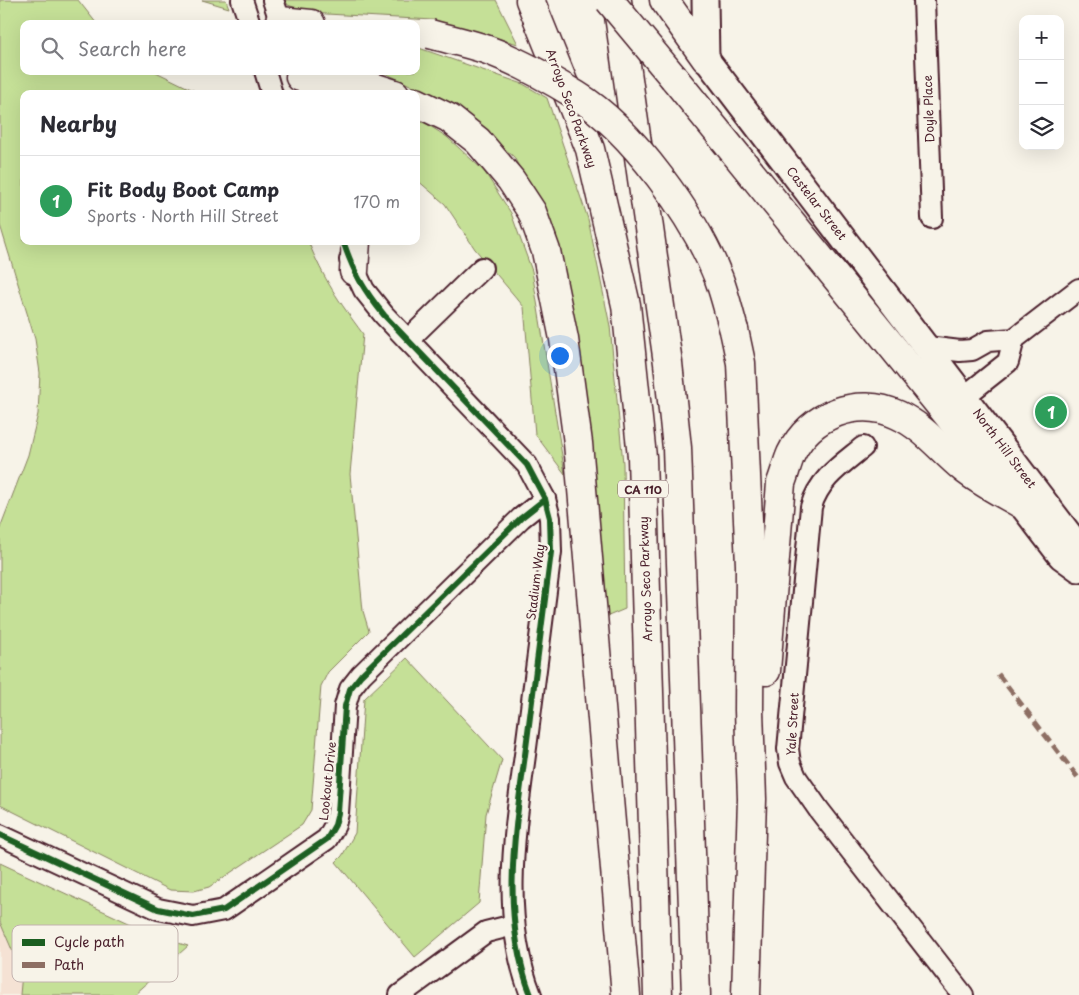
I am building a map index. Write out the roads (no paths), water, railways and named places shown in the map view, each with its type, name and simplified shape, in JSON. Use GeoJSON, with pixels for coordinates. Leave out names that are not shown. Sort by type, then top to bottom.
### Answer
{"type":"FeatureCollection","features":[{"type":"Feature","properties":{"kind":"highway","name":"Arroyo Seco Parkway"},"geometry":{"type":"LineString","coordinates":[[530,0],[590,149],[626,305],[642,457],[658,995]]}},
{"type":"Feature","properties":{"kind":"highway"},"geometry":{"type":"LineString","coordinates":[[609,0],[1021,504]]}},
{"type":"Feature","properties":{"kind":"highway","name":"CA 110"},"geometry":{"type":"LineString","coordinates":[[616,0],[668,363],[677,448],[696,995]]}},
{"type":"Feature","properties":{"kind":"highway"},"geometry":{"type":"LineString","coordinates":[[664,0],[706,59]]}},
{"type":"Feature","properties":{"kind":"highway"},"geometry":{"type":"LineString","coordinates":[[278,15],[296,20]]}},
{"type":"Feature","properties":{"kind":"highway"},"geometry":{"type":"LineString","coordinates":[[423,33],[486,49],[528,68],[578,96],[620,131],[666,185],[691,222],[719,278],[741,363],[750,565],[749,710],[752,799]]}},
{"type":"Feature","properties":{"kind":"highway"},"geometry":{"type":"LineString","coordinates":[[301,81],[370,86],[382,90]]}},
{"type":"Feature","properties":{"kind":"highway"},"geometry":{"type":"LineString","coordinates":[[420,104],[449,118],[478,141],[512,180],[532,212],[546,251],[564,339],[578,443],[626,995]]}},
{"type":"Feature","properties":{"kind":"highway"},"geometry":{"type":"LineString","coordinates":[[354,271],[356,245]]}},
{"type":"Feature","properties":{"kind":"highway"},"geometry":{"type":"LineString","coordinates":[[746,995],[752,799],[782,483],[790,455],[800,439],[819,420],[837,411],[857,407],[879,407],[899,415],[925,432],[964,468],[1021,504]]}},
{"type":"Feature","properties":{"kind":"main road"},"geometry":{"type":"LineString","coordinates":[[705,0],[706,59]]}},
{"type":"Feature","properties":{"kind":"main road","name":"Castelar Street"},"geometry":{"type":"LineString","coordinates":[[706,59],[927,346]]}},
{"type":"Feature","properties":{"kind":"main road","name":"North Hill Street"},"geometry":{"type":"LineString","coordinates":[[927,346],[1076,542],[1079,552]]}},
{"type":"Feature","properties":{"kind":"main road","name":"North Hill Street"},"geometry":{"type":"LineString","coordinates":[[1021,504],[1061,556],[1079,569]]}},
{"type":"Feature","properties":{"kind":"street"},"geometry":{"type":"LineString","coordinates":[[242,0],[249,20]]}},
{"type":"Feature","properties":{"kind":"street","name":"Doyle Place"},"geometry":{"type":"LineString","coordinates":[[924,0],[932,218]]}},
{"type":"Feature","properties":{"kind":"street"},"geometry":{"type":"LineString","coordinates":[[266,75],[271,90]]}},
{"type":"Feature","properties":{"kind":"street","name":"Stadium Way"},"geometry":{"type":"LineString","coordinates":[[344,245],[354,271],[364,290],[408,340],[527,465],[545,500],[550,518],[552,543],[513,853],[514,925],[519,953],[532,995]]}},
{"type":"Feature","properties":{"kind":"street"},"geometry":{"type":"LineString","coordinates":[[408,340],[482,268]]}},
{"type":"Feature","properties":{"kind":"street"},"geometry":{"type":"LineString","coordinates":[[927,346],[960,351],[972,350],[988,341],[1014,339],[1079,289]]}},
{"type":"Feature","properties":{"kind":"street"},"geometry":{"type":"LineString","coordinates":[[965,396],[1008,362],[1014,339]]}},
{"type":"Feature","properties":{"kind":"street","name":"Yale Street"},"geometry":{"type":"LineString","coordinates":[[863,447],[825,478],[814,495],[811,507],[788,749],[790,764],[796,777],[819,810],[963,995]]}},
{"type":"Feature","properties":{"kind":"street","name":"Lookout Drive"},"geometry":{"type":"LineString","coordinates":[[0,836],[158,909],[193,916],[224,910],[327,839],[336,825],[338,813],[346,706],[350,689],[521,518],[545,500]]}},
{"type":"Feature","properties":{"kind":"street"},"geometry":{"type":"LineString","coordinates":[[400,995],[486,932],[514,925]]}},
{"type":"Feature","properties":{"kind":"place","name":"Fit Body Boot Camp"},"geometry":{"type":"Point","coordinates":[1051,412]}}]}
